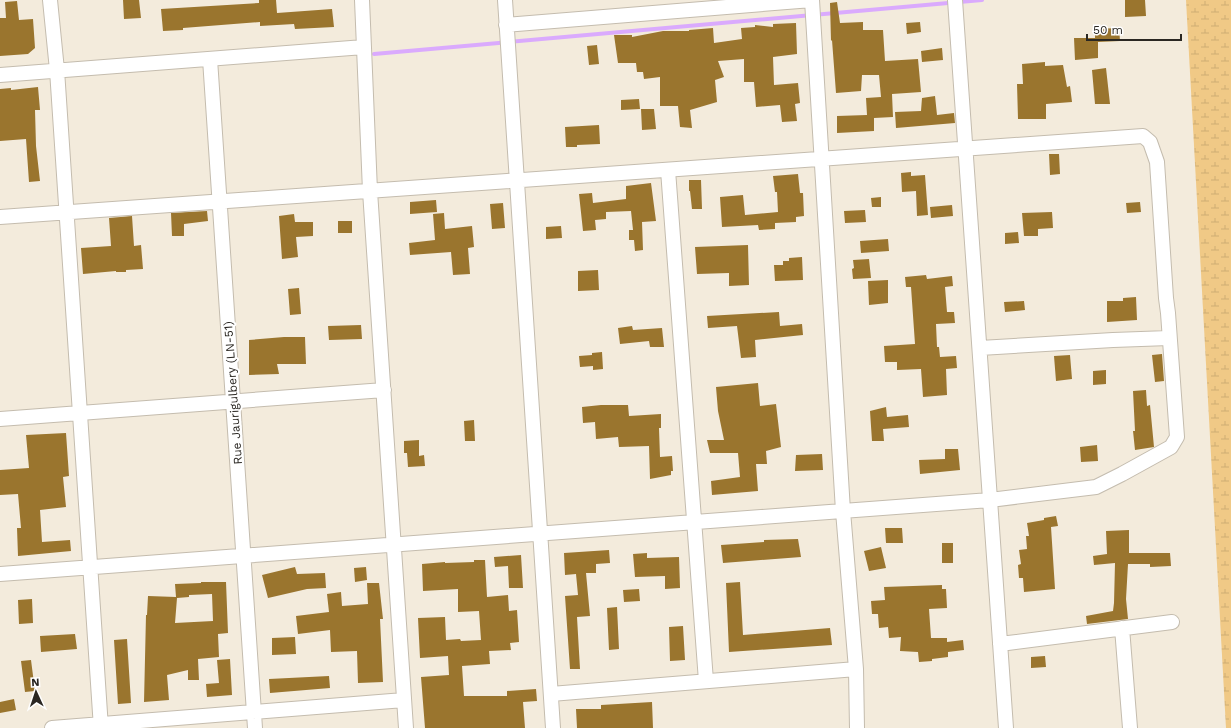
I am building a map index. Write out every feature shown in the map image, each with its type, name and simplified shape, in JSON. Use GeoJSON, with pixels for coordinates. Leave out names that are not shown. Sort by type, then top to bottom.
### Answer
{"type":"FeatureCollection","features":[{"type":"Feature","properties":{"kind":"street"},"geometry":{"type":"LineString","coordinates":[[50,0],[58,70],[101,726]]}},
{"type":"Feature","properties":{"kind":"street"},"geometry":{"type":"LineString","coordinates":[[362,0],[370,191],[406,728]]}},
{"type":"Feature","properties":{"kind":"street"},"geometry":{"type":"LineString","coordinates":[[504,0],[553,728]]}},
{"type":"Feature","properties":{"kind":"street"},"geometry":{"type":"LineString","coordinates":[[506,25],[812,0],[843,511],[856,669],[856,728]]}},
{"type":"Feature","properties":{"kind":"street"},"geometry":{"type":"LineString","coordinates":[[956,0],[1006,728]]}},
{"type":"Feature","properties":{"kind":"street"},"geometry":{"type":"LineString","coordinates":[[0,75],[364,47]]}},
{"type":"Feature","properties":{"kind":"street","name":"Rue Jaurigulbery (LN-51)"},"geometry":{"type":"LineString","coordinates":[[210,59],[255,728]]}},
{"type":"Feature","properties":{"kind":"street"},"geometry":{"type":"LineString","coordinates":[[0,217],[1143,136],[1150,142],[1157,162],[1177,437],[1171,447],[1096,487],[990,500],[0,574]]}},
{"type":"Feature","properties":{"kind":"street"},"geometry":{"type":"LineString","coordinates":[[668,170],[706,681]]}},
{"type":"Feature","properties":{"kind":"street"},"geometry":{"type":"LineString","coordinates":[[980,348],[1169,338]]}},
{"type":"Feature","properties":{"kind":"street"},"geometry":{"type":"LineString","coordinates":[[0,419],[384,390]]}},
{"type":"Feature","properties":{"kind":"street"},"geometry":{"type":"LineString","coordinates":[[1000,644],[1172,622]]}},
{"type":"Feature","properties":{"kind":"street"},"geometry":{"type":"LineString","coordinates":[[1122,628],[1130,728]]}},
{"type":"Feature","properties":{"kind":"street"},"geometry":{"type":"LineString","coordinates":[[551,694],[856,669]]}},
{"type":"Feature","properties":{"kind":"street"},"geometry":{"type":"LineString","coordinates":[[52,728],[101,726],[404,700]]}},
{"type":"Feature","properties":{"kind":"green space"},"geometry":{"type":"Polygon","coordinates":[[[1186,0],[1231,0],[1231,728],[1226,728],[1186,0]]]}},
{"type":"Feature","properties":{"kind":"building"},"geometry":{"type":"Polygon","coordinates":[[[123,0],[139,0],[141,18],[124,19],[123,0]]]}},
{"type":"Feature","properties":{"kind":"building"},"geometry":{"type":"Polygon","coordinates":[[[259,0],[276,0],[277,13],[332,9],[334,27],[295,29],[294,24],[260,26],[260,22],[163,31],[161,9],[259,3],[259,0]]]}},
{"type":"Feature","properties":{"kind":"building"},"geometry":{"type":"Polygon","coordinates":[[[1125,0],[1145,0],[1146,16],[1125,17],[1125,0]]]}},
{"type":"Feature","properties":{"kind":"building"},"geometry":{"type":"Polygon","coordinates":[[[17,1],[19,20],[33,19],[35,48],[28,54],[0,56],[0,18],[6,18],[5,2],[17,1]]]}},
{"type":"Feature","properties":{"kind":"building"},"geometry":{"type":"Polygon","coordinates":[[[837,2],[840,23],[863,22],[863,30],[883,30],[885,61],[918,59],[921,92],[892,94],[893,117],[874,118],[874,131],[837,133],[837,116],[867,115],[866,98],[881,97],[879,75],[862,75],[861,91],[836,93],[832,40],[831,41],[830,3],[837,2]]]}},
{"type":"Feature","properties":{"kind":"building"},"geometry":{"type":"Polygon","coordinates":[[[920,22],[921,32],[907,34],[906,23],[920,22]]]}},
{"type":"Feature","properties":{"kind":"building"},"geometry":{"type":"Polygon","coordinates":[[[796,23],[797,54],[773,57],[774,85],[798,83],[800,103],[795,104],[797,121],[782,122],[780,105],[756,107],[754,82],[744,82],[744,59],[718,61],[724,77],[715,80],[717,102],[690,110],[692,128],[680,127],[678,106],[660,106],[660,77],[644,79],[643,72],[637,72],[636,63],[618,63],[614,35],[632,35],[632,37],[663,31],[689,31],[713,28],[714,43],[742,39],[741,28],[755,27],[755,25],[773,27],[773,24],[796,23]]]}},
{"type":"Feature","properties":{"kind":"building"},"geometry":{"type":"Polygon","coordinates":[[[1119,28],[1120,41],[1098,42],[1098,58],[1075,60],[1074,38],[1095,38],[1095,29],[1119,28]]]}},
{"type":"Feature","properties":{"kind":"building"},"geometry":{"type":"Polygon","coordinates":[[[597,45],[599,64],[589,65],[587,46],[597,45]]]}},
{"type":"Feature","properties":{"kind":"building"},"geometry":{"type":"Polygon","coordinates":[[[942,48],[943,60],[922,62],[921,51],[942,48]]]}},
{"type":"Feature","properties":{"kind":"building"},"geometry":{"type":"Polygon","coordinates":[[[1045,62],[1045,66],[1063,65],[1067,87],[1070,86],[1072,102],[1046,104],[1046,119],[1018,119],[1017,84],[1023,84],[1022,64],[1045,62]]]}},
{"type":"Feature","properties":{"kind":"building"},"geometry":{"type":"Polygon","coordinates":[[[1106,68],[1110,104],[1095,104],[1092,70],[1106,68]]]}},
{"type":"Feature","properties":{"kind":"building"},"geometry":{"type":"Polygon","coordinates":[[[38,87],[40,110],[35,110],[36,146],[40,181],[29,182],[26,139],[0,141],[0,89],[11,88],[11,90],[38,87]]]}},
{"type":"Feature","properties":{"kind":"building"},"geometry":{"type":"Polygon","coordinates":[[[935,96],[937,115],[954,113],[955,123],[896,128],[895,112],[921,111],[922,98],[935,96]]]}},
{"type":"Feature","properties":{"kind":"building"},"geometry":{"type":"Polygon","coordinates":[[[639,99],[640,109],[621,110],[621,100],[639,99]]]}},
{"type":"Feature","properties":{"kind":"building"},"geometry":{"type":"Polygon","coordinates":[[[641,109],[654,109],[656,129],[642,130],[641,109]]]}},
{"type":"Feature","properties":{"kind":"building"},"geometry":{"type":"Polygon","coordinates":[[[599,125],[600,144],[566,147],[565,127],[599,125]]]}},
{"type":"Feature","properties":{"kind":"building"},"geometry":{"type":"Polygon","coordinates":[[[1049,154],[1059,154],[1060,174],[1050,175],[1049,154]]]}},
{"type":"Feature","properties":{"kind":"building"},"geometry":{"type":"Polygon","coordinates":[[[911,172],[911,176],[925,175],[928,215],[917,216],[916,191],[902,192],[901,173],[911,172]]]}},
{"type":"Feature","properties":{"kind":"building"},"geometry":{"type":"Polygon","coordinates":[[[798,174],[800,193],[803,193],[804,216],[796,217],[796,222],[775,223],[775,229],[759,230],[758,225],[722,227],[720,197],[743,195],[745,215],[778,212],[777,192],[775,192],[773,176],[798,174]]]}},
{"type":"Feature","properties":{"kind":"building"},"geometry":{"type":"Polygon","coordinates":[[[689,180],[701,180],[702,209],[692,209],[689,180]]]}},
{"type":"Feature","properties":{"kind":"building"},"geometry":{"type":"Polygon","coordinates":[[[651,183],[656,221],[642,222],[643,250],[635,251],[634,240],[629,240],[629,230],[633,230],[631,211],[606,212],[606,219],[595,220],[596,230],[583,231],[579,194],[592,193],[593,203],[626,199],[626,186],[651,183]]]}},
{"type":"Feature","properties":{"kind":"building"},"geometry":{"type":"Polygon","coordinates":[[[881,197],[881,207],[872,207],[871,198],[881,197]]]}},
{"type":"Feature","properties":{"kind":"building"},"geometry":{"type":"Polygon","coordinates":[[[436,200],[437,212],[410,214],[410,202],[436,200]]]}},
{"type":"Feature","properties":{"kind":"building"},"geometry":{"type":"Polygon","coordinates":[[[1140,202],[1141,212],[1127,213],[1126,203],[1140,202]]]}},
{"type":"Feature","properties":{"kind":"building"},"geometry":{"type":"Polygon","coordinates":[[[503,203],[505,228],[492,229],[490,204],[503,203]]]}},
{"type":"Feature","properties":{"kind":"building"},"geometry":{"type":"Polygon","coordinates":[[[952,205],[953,216],[931,218],[930,207],[952,205]]]}},
{"type":"Feature","properties":{"kind":"building"},"geometry":{"type":"Polygon","coordinates":[[[865,210],[866,222],[845,223],[844,211],[865,210]]]}},
{"type":"Feature","properties":{"kind":"building"},"geometry":{"type":"Polygon","coordinates":[[[207,211],[208,221],[184,224],[184,236],[172,236],[171,213],[207,211]]]}},
{"type":"Feature","properties":{"kind":"building"},"geometry":{"type":"Polygon","coordinates":[[[1052,212],[1053,228],[1038,229],[1038,236],[1024,236],[1022,213],[1052,212]]]}},
{"type":"Feature","properties":{"kind":"building"},"geometry":{"type":"Polygon","coordinates":[[[444,213],[445,229],[472,226],[474,247],[468,248],[470,274],[453,275],[451,252],[410,255],[409,243],[435,240],[433,214],[444,213]]]}},
{"type":"Feature","properties":{"kind":"building"},"geometry":{"type":"Polygon","coordinates":[[[294,214],[295,222],[313,222],[313,236],[296,237],[298,257],[282,259],[279,216],[294,214]]]}},
{"type":"Feature","properties":{"kind":"building"},"geometry":{"type":"Polygon","coordinates":[[[132,216],[134,246],[141,245],[143,269],[126,270],[126,272],[116,271],[83,274],[81,248],[111,246],[109,218],[132,216]]]}},
{"type":"Feature","properties":{"kind":"building"},"geometry":{"type":"Polygon","coordinates":[[[338,221],[352,221],[352,233],[338,233],[338,221]]]}},
{"type":"Feature","properties":{"kind":"building"},"geometry":{"type":"Polygon","coordinates":[[[561,226],[562,238],[546,239],[546,227],[561,226]]]}},
{"type":"Feature","properties":{"kind":"building"},"geometry":{"type":"Polygon","coordinates":[[[1018,232],[1019,243],[1005,244],[1005,233],[1018,232]]]}},
{"type":"Feature","properties":{"kind":"building"},"geometry":{"type":"Polygon","coordinates":[[[888,239],[889,251],[861,253],[860,241],[888,239]]]}},
{"type":"Feature","properties":{"kind":"building"},"geometry":{"type":"Polygon","coordinates":[[[748,245],[749,285],[729,286],[729,273],[697,274],[695,247],[748,245]]]}},
{"type":"Feature","properties":{"kind":"building"},"geometry":{"type":"Polygon","coordinates":[[[802,257],[803,280],[775,281],[774,265],[783,265],[783,261],[789,261],[789,258],[802,257]]]}},
{"type":"Feature","properties":{"kind":"building"},"geometry":{"type":"Polygon","coordinates":[[[869,259],[871,278],[853,279],[853,260],[869,259]]]}},
{"type":"Feature","properties":{"kind":"building"},"geometry":{"type":"Polygon","coordinates":[[[598,270],[599,290],[578,291],[578,271],[598,270]]]}},
{"type":"Feature","properties":{"kind":"building"},"geometry":{"type":"Polygon","coordinates":[[[926,275],[927,279],[952,276],[953,286],[945,287],[947,312],[954,312],[955,323],[936,324],[937,347],[939,347],[940,357],[956,356],[957,368],[946,369],[947,395],[923,397],[921,369],[897,370],[897,362],[885,362],[884,346],[915,344],[911,287],[906,287],[905,277],[926,275]]]}},
{"type":"Feature","properties":{"kind":"building"},"geometry":{"type":"Polygon","coordinates":[[[888,280],[888,303],[869,305],[868,281],[888,280]]]}},
{"type":"Feature","properties":{"kind":"building"},"geometry":{"type":"Polygon","coordinates":[[[299,288],[301,314],[290,315],[288,289],[299,288]]]}},
{"type":"Feature","properties":{"kind":"building"},"geometry":{"type":"Polygon","coordinates":[[[1136,297],[1137,320],[1107,322],[1107,301],[1123,301],[1123,298],[1136,297]]]}},
{"type":"Feature","properties":{"kind":"building"},"geometry":{"type":"Polygon","coordinates":[[[1024,301],[1025,310],[1005,312],[1004,302],[1024,301]]]}},
{"type":"Feature","properties":{"kind":"building"},"geometry":{"type":"Polygon","coordinates":[[[779,312],[780,326],[802,324],[803,335],[755,340],[756,357],[741,358],[737,326],[708,328],[707,316],[779,312]]]}},
{"type":"Feature","properties":{"kind":"building"},"geometry":{"type":"Polygon","coordinates":[[[361,325],[362,339],[329,340],[328,326],[361,325]]]}},
{"type":"Feature","properties":{"kind":"building"},"geometry":{"type":"Polygon","coordinates":[[[632,326],[633,330],[662,328],[664,347],[650,347],[649,341],[620,344],[618,328],[632,326]]]}},
{"type":"Feature","properties":{"kind":"building"},"geometry":{"type":"Polygon","coordinates":[[[305,337],[306,364],[277,364],[279,374],[249,375],[249,340],[305,337]]]}},
{"type":"Feature","properties":{"kind":"building"},"geometry":{"type":"Polygon","coordinates":[[[602,352],[603,369],[593,370],[593,366],[580,367],[579,356],[592,355],[592,353],[602,352]]]}},
{"type":"Feature","properties":{"kind":"building"},"geometry":{"type":"Polygon","coordinates":[[[1162,354],[1164,381],[1155,382],[1152,355],[1162,354]]]}},
{"type":"Feature","properties":{"kind":"building"},"geometry":{"type":"Polygon","coordinates":[[[1070,355],[1072,379],[1056,381],[1054,356],[1070,355]]]}},
{"type":"Feature","properties":{"kind":"building"},"geometry":{"type":"Polygon","coordinates":[[[1106,370],[1106,384],[1093,385],[1093,371],[1106,370]]]}},
{"type":"Feature","properties":{"kind":"building"},"geometry":{"type":"Polygon","coordinates":[[[758,383],[760,406],[776,404],[781,447],[766,451],[767,464],[756,464],[758,491],[712,495],[711,481],[740,477],[738,453],[710,453],[707,440],[724,440],[718,411],[716,387],[758,383]]]}},
{"type":"Feature","properties":{"kind":"building"},"geometry":{"type":"Polygon","coordinates":[[[1146,390],[1147,406],[1150,405],[1154,447],[1135,450],[1133,431],[1135,431],[1133,391],[1146,390]]]}},
{"type":"Feature","properties":{"kind":"building"},"geometry":{"type":"Polygon","coordinates":[[[628,405],[629,416],[661,414],[661,428],[659,428],[660,457],[672,456],[673,471],[671,471],[671,475],[650,479],[649,446],[619,447],[618,437],[596,439],[595,422],[583,423],[582,407],[628,405]]]}},
{"type":"Feature","properties":{"kind":"building"},"geometry":{"type":"Polygon","coordinates":[[[886,407],[887,417],[908,415],[909,427],[883,429],[884,441],[872,441],[870,411],[886,407]]]}},
{"type":"Feature","properties":{"kind":"building"},"geometry":{"type":"Polygon","coordinates":[[[474,420],[475,441],[465,441],[464,421],[474,420]]]}},
{"type":"Feature","properties":{"kind":"building"},"geometry":{"type":"Polygon","coordinates":[[[66,433],[69,476],[63,477],[66,507],[40,510],[42,542],[70,540],[71,551],[18,556],[17,528],[21,528],[18,494],[0,495],[0,470],[29,468],[26,435],[66,433]]]}},
{"type":"Feature","properties":{"kind":"building"},"geometry":{"type":"Polygon","coordinates":[[[419,440],[419,456],[424,455],[425,466],[408,467],[407,453],[404,453],[404,441],[419,440]]]}},
{"type":"Feature","properties":{"kind":"building"},"geometry":{"type":"Polygon","coordinates":[[[1097,445],[1098,461],[1081,462],[1080,447],[1097,445]]]}},
{"type":"Feature","properties":{"kind":"building"},"geometry":{"type":"Polygon","coordinates":[[[945,449],[958,449],[960,470],[920,474],[919,460],[945,459],[945,449]]]}},
{"type":"Feature","properties":{"kind":"building"},"geometry":{"type":"Polygon","coordinates":[[[822,454],[823,470],[795,471],[796,455],[822,454]]]}},
{"type":"Feature","properties":{"kind":"building"},"geometry":{"type":"Polygon","coordinates":[[[1056,516],[1058,526],[1051,527],[1055,589],[1024,592],[1023,578],[1019,578],[1018,565],[1021,564],[1019,550],[1027,549],[1026,536],[1029,536],[1027,523],[1056,516]]]}},
{"type":"Feature","properties":{"kind":"building"},"geometry":{"type":"Polygon","coordinates":[[[885,528],[902,528],[903,543],[886,543],[885,528]]]}},
{"type":"Feature","properties":{"kind":"building"},"geometry":{"type":"Polygon","coordinates":[[[1129,530],[1129,553],[1170,553],[1171,566],[1150,567],[1150,564],[1128,564],[1126,599],[1128,619],[1087,624],[1086,616],[1113,611],[1114,603],[1115,563],[1094,565],[1093,556],[1107,554],[1106,531],[1129,530]]]}},
{"type":"Feature","properties":{"kind":"building"},"geometry":{"type":"Polygon","coordinates":[[[798,539],[801,557],[723,563],[721,545],[764,542],[764,540],[798,539]]]}},
{"type":"Feature","properties":{"kind":"building"},"geometry":{"type":"Polygon","coordinates":[[[942,543],[953,543],[953,563],[942,563],[942,543]]]}},
{"type":"Feature","properties":{"kind":"building"},"geometry":{"type":"Polygon","coordinates":[[[881,547],[886,568],[869,571],[864,551],[881,547]]]}},
{"type":"Feature","properties":{"kind":"building"},"geometry":{"type":"Polygon","coordinates":[[[609,550],[610,563],[596,564],[596,573],[586,573],[590,616],[577,617],[580,669],[570,669],[565,596],[578,595],[576,574],[565,575],[564,553],[609,550]]]}},
{"type":"Feature","properties":{"kind":"building"},"geometry":{"type":"Polygon","coordinates":[[[647,553],[647,558],[679,557],[680,588],[665,589],[665,576],[635,577],[633,554],[647,553]]]}},
{"type":"Feature","properties":{"kind":"building"},"geometry":{"type":"Polygon","coordinates":[[[521,555],[523,588],[509,588],[508,566],[495,567],[494,557],[521,555]]]}},
{"type":"Feature","properties":{"kind":"building"},"geometry":{"type":"Polygon","coordinates":[[[474,560],[485,560],[487,597],[508,595],[509,611],[517,610],[519,642],[510,643],[511,650],[489,651],[490,664],[462,666],[464,696],[507,696],[507,691],[536,689],[537,701],[523,702],[525,728],[425,728],[421,677],[449,675],[448,656],[420,658],[418,618],[445,617],[446,640],[481,640],[479,611],[458,612],[458,589],[423,591],[422,564],[474,562],[474,560]]]}},
{"type":"Feature","properties":{"kind":"building"},"geometry":{"type":"Polygon","coordinates":[[[295,567],[297,574],[325,573],[326,588],[307,589],[268,598],[262,575],[295,567]]]}},
{"type":"Feature","properties":{"kind":"building"},"geometry":{"type":"Polygon","coordinates":[[[366,567],[367,580],[355,582],[354,568],[366,567]]]}},
{"type":"Feature","properties":{"kind":"building"},"geometry":{"type":"Polygon","coordinates":[[[226,582],[228,633],[218,634],[219,657],[198,659],[199,680],[188,680],[188,670],[167,675],[169,700],[144,702],[146,615],[148,596],[176,597],[175,584],[226,582]],[[212,594],[189,595],[189,597],[177,598],[175,623],[213,621],[212,594]]]}},
{"type":"Feature","properties":{"kind":"building"},"geometry":{"type":"Polygon","coordinates":[[[740,582],[743,635],[830,628],[832,645],[729,652],[726,583],[740,582]]]}},
{"type":"Feature","properties":{"kind":"building"},"geometry":{"type":"Polygon","coordinates":[[[367,583],[379,583],[383,619],[380,619],[383,682],[358,683],[357,651],[331,652],[330,630],[298,634],[296,616],[329,612],[327,594],[341,592],[342,606],[368,604],[367,583]]]}},
{"type":"Feature","properties":{"kind":"building"},"geometry":{"type":"Polygon","coordinates":[[[942,585],[942,589],[946,589],[947,608],[929,609],[931,638],[947,638],[947,642],[963,640],[964,650],[948,652],[948,657],[932,659],[932,661],[919,662],[918,652],[900,651],[901,637],[889,638],[888,627],[879,628],[878,614],[872,614],[871,601],[885,600],[884,587],[942,585]]]}},
{"type":"Feature","properties":{"kind":"building"},"geometry":{"type":"Polygon","coordinates":[[[639,589],[640,601],[624,602],[623,590],[639,589]]]}},
{"type":"Feature","properties":{"kind":"building"},"geometry":{"type":"Polygon","coordinates":[[[32,599],[33,623],[19,624],[18,600],[32,599]]]}},
{"type":"Feature","properties":{"kind":"building"},"geometry":{"type":"Polygon","coordinates":[[[617,607],[619,649],[609,650],[607,608],[617,607]]]}},
{"type":"Feature","properties":{"kind":"building"},"geometry":{"type":"Polygon","coordinates":[[[683,626],[685,660],[670,661],[669,627],[683,626]]]}},
{"type":"Feature","properties":{"kind":"building"},"geometry":{"type":"Polygon","coordinates":[[[75,634],[77,649],[41,652],[40,636],[75,634]]]}},
{"type":"Feature","properties":{"kind":"building"},"geometry":{"type":"Polygon","coordinates":[[[295,637],[296,654],[272,655],[272,638],[295,637]]]}},
{"type":"Feature","properties":{"kind":"building"},"geometry":{"type":"Polygon","coordinates":[[[127,639],[131,703],[118,704],[114,640],[127,639]]]}},
{"type":"Feature","properties":{"kind":"building"},"geometry":{"type":"Polygon","coordinates":[[[1045,656],[1046,667],[1031,668],[1031,657],[1045,656]]]}},
{"type":"Feature","properties":{"kind":"building"},"geometry":{"type":"Polygon","coordinates":[[[230,659],[232,695],[207,697],[206,684],[219,683],[217,660],[230,659]]]}},
{"type":"Feature","properties":{"kind":"building"},"geometry":{"type":"Polygon","coordinates":[[[31,660],[35,691],[25,692],[21,661],[31,660]]]}},
{"type":"Feature","properties":{"kind":"building"},"geometry":{"type":"Polygon","coordinates":[[[329,676],[330,688],[270,693],[269,679],[329,676]]]}},
{"type":"Feature","properties":{"kind":"building"},"geometry":{"type":"Polygon","coordinates":[[[14,699],[16,710],[0,713],[0,702],[14,699]]]}},
{"type":"Feature","properties":{"kind":"building"},"geometry":{"type":"Polygon","coordinates":[[[652,702],[653,728],[577,728],[576,709],[601,709],[601,705],[652,702]]]}},
{"type":"Feature","properties":{"kind":"waterway"},"geometry":{"type":"LineString","coordinates":[[374,54],[982,0]]}}]}
